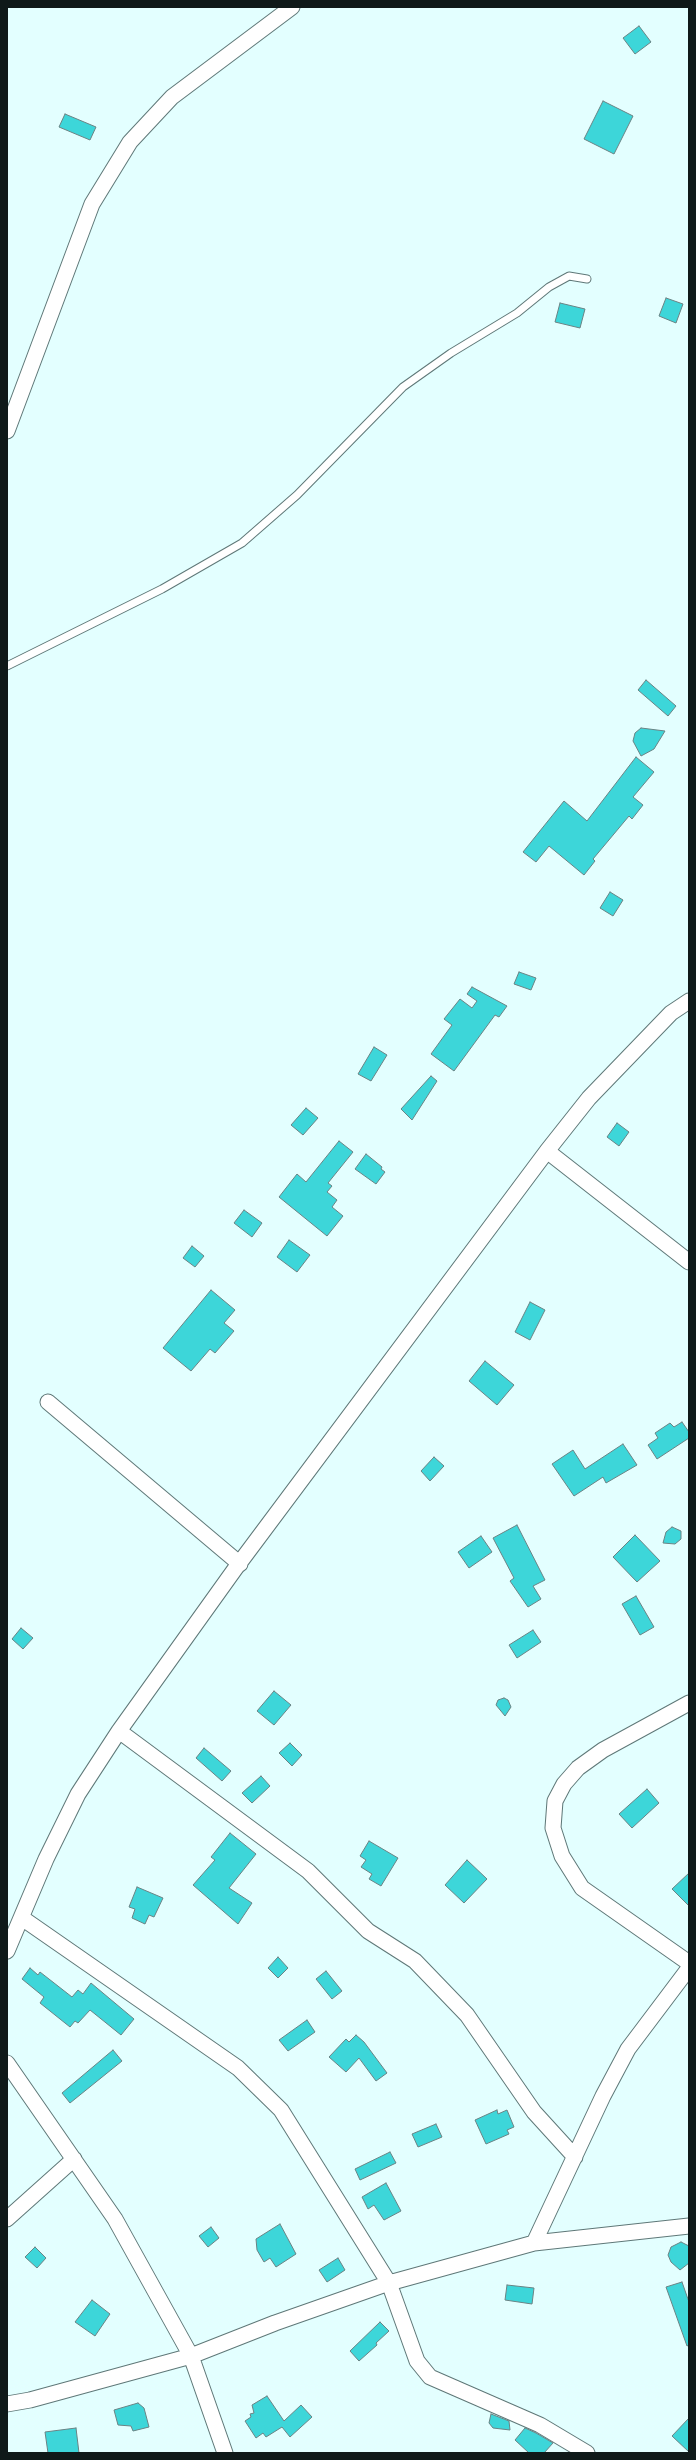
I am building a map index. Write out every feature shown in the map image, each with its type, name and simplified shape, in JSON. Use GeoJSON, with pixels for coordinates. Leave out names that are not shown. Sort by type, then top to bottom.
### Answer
{"type":"FeatureCollection","features":[{"type":"Feature","properties":{"kind":"street"},"geometry":{"type":"LineString","coordinates":[[7,431],[92,204],[130,142],[172,97],[292,7]]}},
{"type":"Feature","properties":{"kind":"street"},"geometry":{"type":"LineString","coordinates":[[7,1951],[46,1858],[75,1802],[119,1731],[240,1564],[547,1150],[589,1098],[671,1013],[689,1001]]}},
{"type":"Feature","properties":{"kind":"street"},"geometry":{"type":"LineString","coordinates":[[547,1150],[689,1262]]}},
{"type":"Feature","properties":{"kind":"street"},"geometry":{"type":"LineString","coordinates":[[48,1402],[240,1564]]}},
{"type":"Feature","properties":{"kind":"street"},"geometry":{"type":"LineString","coordinates":[[689,1703],[602,1750],[578,1768],[564,1784],[556,1800],[553,1828],[562,1856],[582,1888],[689,1963]]}},
{"type":"Feature","properties":{"kind":"street"},"geometry":{"type":"LineString","coordinates":[[119,1731],[308,1871],[368,1931],[414,1961],[467,2015],[534,2112],[575,2157]]}},
{"type":"Feature","properties":{"kind":"street"},"geometry":{"type":"LineString","coordinates":[[22,1918],[238,2068],[281,2110],[388,2283],[417,2361],[430,2377],[540,2425],[587,2453]]}},
{"type":"Feature","properties":{"kind":"street"},"geometry":{"type":"LineString","coordinates":[[534,2243],[603,2096],[628,2049],[689,1968]]}},
{"type":"Feature","properties":{"kind":"street"},"geometry":{"type":"LineString","coordinates":[[7,2063],[115,2219],[190,2356],[225,2453]]}},
{"type":"Feature","properties":{"kind":"street"},"geometry":{"type":"LineString","coordinates":[[7,2219],[74,2159]]}},
{"type":"Feature","properties":{"kind":"street"},"geometry":{"type":"LineString","coordinates":[[7,2404],[30,2400],[190,2356],[275,2323],[388,2283],[534,2243],[689,2226]]}},
{"type":"Feature","properties":{"kind":"lane"},"geometry":{"type":"LineString","coordinates":[[7,666],[162,589],[242,542],[297,495],[403,387],[451,353],[517,314],[550,287],[569,276],[587,279]]}},
{"type":"Feature","properties":{"kind":"building"},"geometry":{"type":"Polygon","coordinates":[[[639,26],[651,42],[635,54],[623,38],[639,26]]]}},
{"type":"Feature","properties":{"kind":"building"},"geometry":{"type":"Polygon","coordinates":[[[603,101],[633,116],[614,154],[584,139],[603,101]]]}},
{"type":"Feature","properties":{"kind":"building"},"geometry":{"type":"Polygon","coordinates":[[[65,114],[96,127],[90,140],[59,127],[65,114]]]}},
{"type":"Feature","properties":{"kind":"building"},"geometry":{"type":"Polygon","coordinates":[[[666,298],[683,304],[676,323],[659,316],[666,298]]]}},
{"type":"Feature","properties":{"kind":"building"},"geometry":{"type":"Polygon","coordinates":[[[560,303],[585,309],[580,328],[555,322],[560,303]]]}},
{"type":"Feature","properties":{"kind":"building"},"geometry":{"type":"Polygon","coordinates":[[[646,680],[676,706],[668,716],[638,690],[646,680]]]}},
{"type":"Feature","properties":{"kind":"building"},"geometry":{"type":"Polygon","coordinates":[[[641,728],[665,731],[654,749],[641,756],[633,741],[635,733],[641,728]]]}},
{"type":"Feature","properties":{"kind":"building"},"geometry":{"type":"Polygon","coordinates":[[[636,757],[654,772],[633,797],[643,805],[632,819],[629,816],[593,859],[595,861],[584,875],[549,846],[536,862],[523,852],[564,801],[587,821],[636,757]]]}},
{"type":"Feature","properties":{"kind":"building"},"geometry":{"type":"Polygon","coordinates":[[[610,892],[623,900],[613,916],[600,908],[610,892]]]}},
{"type":"Feature","properties":{"kind":"building"},"geometry":{"type":"Polygon","coordinates":[[[519,972],[536,978],[531,990],[514,984],[519,972]]]}},
{"type":"Feature","properties":{"kind":"building"},"geometry":{"type":"Polygon","coordinates":[[[472,987],[507,1006],[499,1017],[495,1015],[454,1071],[431,1054],[452,1025],[444,1019],[460,999],[472,1008],[477,1001],[467,994],[472,987]]]}},
{"type":"Feature","properties":{"kind":"building"},"geometry":{"type":"Polygon","coordinates":[[[374,1047],[387,1055],[371,1081],[358,1074],[374,1047]]]}},
{"type":"Feature","properties":{"kind":"building"},"geometry":{"type":"Polygon","coordinates":[[[431,1076],[437,1081],[412,1120],[401,1109],[431,1076]]]}},
{"type":"Feature","properties":{"kind":"building"},"geometry":{"type":"Polygon","coordinates":[[[306,1108],[318,1118],[303,1135],[291,1125],[306,1108]]]}},
{"type":"Feature","properties":{"kind":"building"},"geometry":{"type":"Polygon","coordinates":[[[617,1123],[629,1132],[619,1146],[607,1137],[617,1123]]]}},
{"type":"Feature","properties":{"kind":"building"},"geometry":{"type":"Polygon","coordinates":[[[339,1141],[353,1152],[328,1183],[332,1186],[327,1192],[337,1200],[332,1207],[343,1216],[327,1236],[279,1197],[297,1174],[306,1182],[339,1141]]]}},
{"type":"Feature","properties":{"kind":"building"},"geometry":{"type":"Polygon","coordinates":[[[366,1154],[382,1167],[381,1169],[385,1172],[376,1184],[355,1169],[366,1154]]]}},
{"type":"Feature","properties":{"kind":"building"},"geometry":{"type":"Polygon","coordinates":[[[244,1210],[262,1223],[252,1237],[234,1223],[244,1210]]]}},
{"type":"Feature","properties":{"kind":"building"},"geometry":{"type":"Polygon","coordinates":[[[289,1240],[310,1255],[297,1272],[277,1257],[289,1240]]]}},
{"type":"Feature","properties":{"kind":"building"},"geometry":{"type":"Polygon","coordinates":[[[192,1246],[204,1256],[195,1267],[183,1258],[192,1246]]]}},
{"type":"Feature","properties":{"kind":"building"},"geometry":{"type":"Polygon","coordinates":[[[211,1290],[235,1310],[224,1323],[234,1331],[215,1353],[210,1349],[191,1371],[163,1348],[211,1290]]]}},
{"type":"Feature","properties":{"kind":"building"},"geometry":{"type":"Polygon","coordinates":[[[530,1302],[545,1310],[530,1340],[515,1332],[530,1302]]]}},
{"type":"Feature","properties":{"kind":"building"},"geometry":{"type":"Polygon","coordinates":[[[485,1361],[514,1385],[497,1405],[469,1381],[485,1361]]]}},
{"type":"Feature","properties":{"kind":"building"},"geometry":{"type":"Polygon","coordinates":[[[682,1422],[689,1432],[689,1438],[657,1459],[648,1445],[658,1438],[655,1433],[670,1423],[674,1427],[682,1422]]]}},
{"type":"Feature","properties":{"kind":"building"},"geometry":{"type":"Polygon","coordinates":[[[623,1444],[637,1465],[606,1483],[603,1477],[574,1496],[552,1464],[573,1450],[585,1469],[623,1444]]]}},
{"type":"Feature","properties":{"kind":"building"},"geometry":{"type":"Polygon","coordinates":[[[434,1457],[444,1466],[430,1481],[421,1471],[434,1457]]]}},
{"type":"Feature","properties":{"kind":"building"},"geometry":{"type":"Polygon","coordinates":[[[517,1525],[545,1580],[533,1586],[541,1599],[528,1607],[510,1581],[514,1578],[493,1538],[517,1525]]]}},
{"type":"Feature","properties":{"kind":"building"},"geometry":{"type":"Polygon","coordinates":[[[672,1527],[681,1531],[681,1539],[675,1544],[663,1543],[666,1532],[672,1527]]]}},
{"type":"Feature","properties":{"kind":"building"},"geometry":{"type":"Polygon","coordinates":[[[635,1535],[660,1561],[637,1582],[613,1557],[635,1535]]]}},
{"type":"Feature","properties":{"kind":"building"},"geometry":{"type":"Polygon","coordinates":[[[481,1536],[492,1552],[469,1568],[458,1552],[481,1536]]]}},
{"type":"Feature","properties":{"kind":"building"},"geometry":{"type":"Polygon","coordinates":[[[636,1596],[654,1627],[640,1635],[622,1604],[636,1596]]]}},
{"type":"Feature","properties":{"kind":"building"},"geometry":{"type":"Polygon","coordinates":[[[21,1628],[33,1638],[23,1649],[12,1639],[21,1628]]]}},
{"type":"Feature","properties":{"kind":"building"},"geometry":{"type":"Polygon","coordinates":[[[533,1630],[541,1642],[517,1658],[509,1645],[533,1630]]]}},
{"type":"Feature","properties":{"kind":"building"},"geometry":{"type":"Polygon","coordinates":[[[274,1691],[291,1705],[274,1725],[257,1711],[274,1691]]]}},
{"type":"Feature","properties":{"kind":"building"},"geometry":{"type":"Polygon","coordinates":[[[504,1698],[508,1700],[511,1707],[505,1716],[496,1705],[498,1700],[504,1698]]]}},
{"type":"Feature","properties":{"kind":"building"},"geometry":{"type":"Polygon","coordinates":[[[290,1743],[302,1755],[292,1766],[279,1753],[290,1743]]]}},
{"type":"Feature","properties":{"kind":"building"},"geometry":{"type":"Polygon","coordinates":[[[204,1748],[231,1771],[222,1781],[196,1758],[204,1748]]]}},
{"type":"Feature","properties":{"kind":"building"},"geometry":{"type":"Polygon","coordinates":[[[261,1776],[270,1786],[252,1803],[242,1793],[261,1776]]]}},
{"type":"Feature","properties":{"kind":"building"},"geometry":{"type":"Polygon","coordinates":[[[647,1789],[659,1803],[632,1828],[619,1814],[647,1789]]]}},
{"type":"Feature","properties":{"kind":"building"},"geometry":{"type":"Polygon","coordinates":[[[230,1833],[256,1854],[229,1888],[252,1903],[238,1924],[193,1885],[215,1860],[211,1857],[230,1833]]]}},
{"type":"Feature","properties":{"kind":"building"},"geometry":{"type":"Polygon","coordinates":[[[369,1841],[398,1858],[381,1886],[369,1879],[372,1874],[361,1867],[366,1860],[360,1856],[369,1841]]]}},
{"type":"Feature","properties":{"kind":"building"},"geometry":{"type":"Polygon","coordinates":[[[467,1860],[487,1879],[464,1903],[445,1885],[467,1860]]]}},
{"type":"Feature","properties":{"kind":"building"},"geometry":{"type":"Polygon","coordinates":[[[689,1873],[689,1906],[672,1889],[689,1873]]]}},
{"type":"Feature","properties":{"kind":"building"},"geometry":{"type":"Polygon","coordinates":[[[137,1887],[163,1898],[154,1917],[149,1915],[145,1924],[132,1918],[135,1909],[129,1907],[137,1887]]]}},
{"type":"Feature","properties":{"kind":"building"},"geometry":{"type":"Polygon","coordinates":[[[278,1957],[288,1968],[278,1978],[268,1968],[278,1957]]]}},
{"type":"Feature","properties":{"kind":"building"},"geometry":{"type":"Polygon","coordinates":[[[30,1968],[38,1975],[40,1972],[72,1997],[78,1990],[83,1994],[91,1983],[134,2019],[121,2035],[90,2010],[78,2023],[75,2021],[70,2027],[40,2003],[44,1997],[22,1979],[30,1968]]]}},
{"type":"Feature","properties":{"kind":"building"},"geometry":{"type":"Polygon","coordinates":[[[326,1971],[342,1991],[332,1999],[316,1979],[326,1971]]]}},
{"type":"Feature","properties":{"kind":"building"},"geometry":{"type":"Polygon","coordinates":[[[307,2020],[315,2032],[288,2051],[279,2040],[307,2020]]]}},
{"type":"Feature","properties":{"kind":"building"},"geometry":{"type":"Polygon","coordinates":[[[356,2035],[364,2042],[387,2073],[376,2081],[359,2058],[346,2072],[329,2057],[346,2039],[349,2042],[356,2035]]]}},
{"type":"Feature","properties":{"kind":"building"},"geometry":{"type":"Polygon","coordinates":[[[113,2050],[122,2061],[70,2103],[62,2093],[113,2050]]]}},
{"type":"Feature","properties":{"kind":"building"},"geometry":{"type":"Polygon","coordinates":[[[497,2110],[498,2114],[507,2110],[514,2127],[507,2130],[509,2134],[486,2144],[475,2120],[497,2110]]]}},
{"type":"Feature","properties":{"kind":"building"},"geometry":{"type":"Polygon","coordinates":[[[436,2124],[442,2137],[418,2147],[412,2134],[436,2124]]]}},
{"type":"Feature","properties":{"kind":"building"},"geometry":{"type":"Polygon","coordinates":[[[390,2152],[396,2163],[360,2180],[355,2169],[390,2152]]]}},
{"type":"Feature","properties":{"kind":"building"},"geometry":{"type":"Polygon","coordinates":[[[386,2183],[401,2211],[384,2220],[374,2205],[368,2209],[362,2197],[386,2183]]]}},
{"type":"Feature","properties":{"kind":"building"},"geometry":{"type":"Polygon","coordinates":[[[280,2224],[296,2254],[276,2267],[270,2258],[264,2262],[257,2250],[256,2239],[280,2224]]]}},
{"type":"Feature","properties":{"kind":"building"},"geometry":{"type":"Polygon","coordinates":[[[211,2227],[219,2238],[208,2247],[199,2236],[211,2227]]]}},
{"type":"Feature","properties":{"kind":"building"},"geometry":{"type":"Polygon","coordinates":[[[681,2242],[689,2246],[689,2263],[680,2270],[671,2262],[668,2255],[671,2247],[681,2242]]]}},
{"type":"Feature","properties":{"kind":"building"},"geometry":{"type":"Polygon","coordinates":[[[35,2247],[46,2258],[37,2268],[25,2257],[35,2247]]]}},
{"type":"Feature","properties":{"kind":"building"},"geometry":{"type":"Polygon","coordinates":[[[338,2258],[345,2270],[327,2282],[319,2270],[338,2258]]]}},
{"type":"Feature","properties":{"kind":"building"},"geometry":{"type":"Polygon","coordinates":[[[682,2282],[689,2302],[689,2345],[687,2346],[666,2287],[682,2282]]]}},
{"type":"Feature","properties":{"kind":"building"},"geometry":{"type":"Polygon","coordinates":[[[507,2285],[534,2288],[532,2304],[505,2300],[507,2285]]]}},
{"type":"Feature","properties":{"kind":"building"},"geometry":{"type":"Polygon","coordinates":[[[92,2300],[110,2314],[95,2336],[75,2322],[92,2300]]]}},
{"type":"Feature","properties":{"kind":"building"},"geometry":{"type":"Polygon","coordinates":[[[380,2322],[389,2331],[376,2343],[377,2345],[359,2361],[350,2351],[380,2322]]]}},
{"type":"Feature","properties":{"kind":"building"},"geometry":{"type":"Polygon","coordinates":[[[267,2396],[284,2421],[301,2405],[312,2417],[290,2437],[282,2427],[266,2437],[263,2433],[256,2438],[245,2421],[251,2417],[250,2414],[254,2413],[252,2405],[267,2396]]]}},
{"type":"Feature","properties":{"kind":"building"},"geometry":{"type":"Polygon","coordinates":[[[138,2403],[144,2408],[149,2427],[133,2431],[131,2426],[118,2425],[114,2410],[138,2403]]]}},
{"type":"Feature","properties":{"kind":"building"},"geometry":{"type":"Polygon","coordinates":[[[491,2414],[509,2421],[510,2430],[493,2428],[489,2423],[491,2414]]]}},
{"type":"Feature","properties":{"kind":"building"},"geometry":{"type":"Polygon","coordinates":[[[689,2418],[689,2452],[672,2436],[689,2418]]]}},
{"type":"Feature","properties":{"kind":"building"},"geometry":{"type":"Polygon","coordinates":[[[76,2428],[79,2453],[48,2453],[45,2432],[76,2428]]]}},
{"type":"Feature","properties":{"kind":"building"},"geometry":{"type":"Polygon","coordinates":[[[525,2428],[553,2443],[544,2453],[529,2453],[515,2440],[525,2428]]]}}]}
